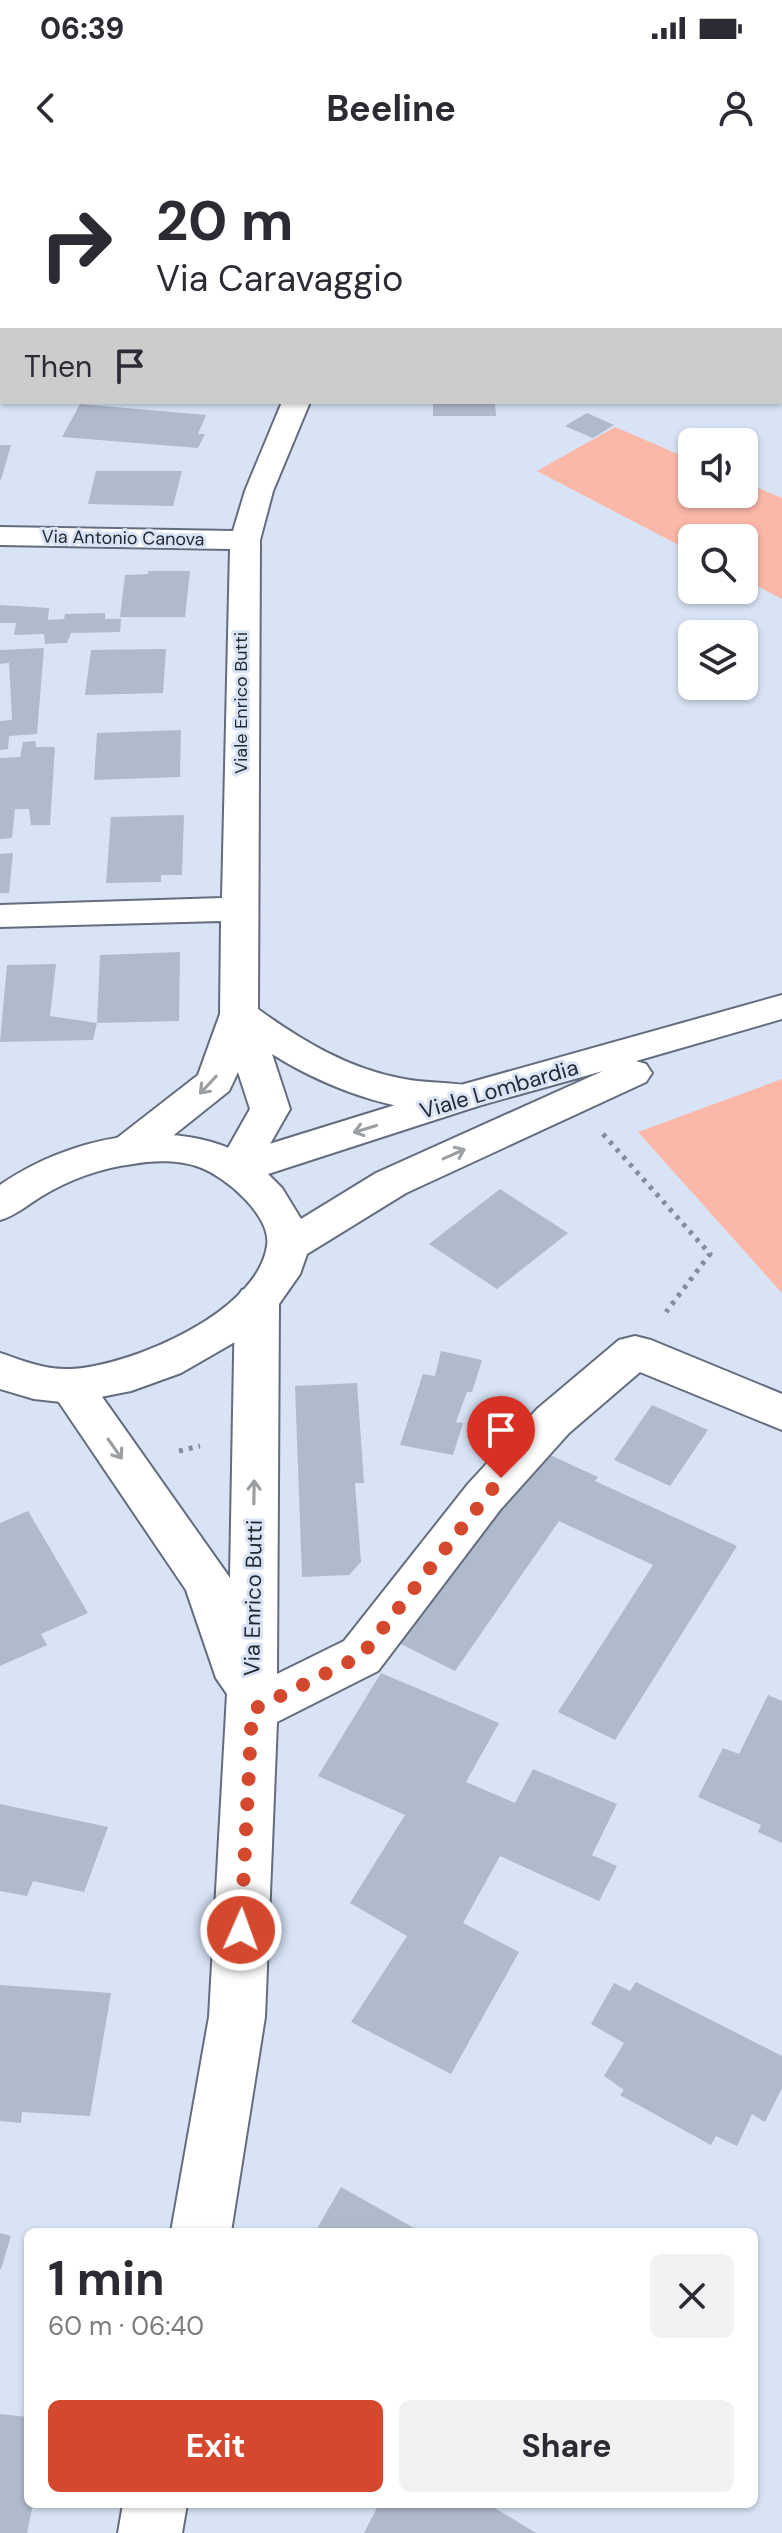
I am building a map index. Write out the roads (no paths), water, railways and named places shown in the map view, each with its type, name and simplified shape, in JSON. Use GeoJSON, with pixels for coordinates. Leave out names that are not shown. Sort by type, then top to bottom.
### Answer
{"type":"FeatureCollection","features":[{"type":"Feature","properties":{"kind":"street","name":"Viale Enrico Butti"},"geometry":{"type":"LineString","coordinates":[[239,1014],[245,540],[259,491],[295,404]]}},
{"type":"Feature","properties":{"kind":"street","name":"Via Antonio Canova"},"geometry":{"type":"LineString","coordinates":[[0,536],[245,540]]}},
{"type":"Feature","properties":{"kind":"street"},"geometry":{"type":"LineString","coordinates":[[0,916],[240,909]]}},
{"type":"Feature","properties":{"kind":"street","name":"Viale Lombardia"},"geometry":{"type":"LineString","coordinates":[[236,1169],[464,1097],[772,1010]]}},
{"type":"Feature","properties":{"kind":"street","name":"Viale Lombardia"},"geometry":{"type":"LineString","coordinates":[[288,1246],[391,1183],[772,1010]]}},
{"type":"Feature","properties":{"kind":"street"},"geometry":{"type":"LineString","coordinates":[[239,1014],[282,1046],[339,1075],[401,1092],[464,1097]]}},
{"type":"Feature","properties":{"kind":"street"},"geometry":{"type":"LineString","coordinates":[[131,1148],[215,1082],[239,1014]]}},
{"type":"Feature","properties":{"kind":"street"},"geometry":{"type":"LineString","coordinates":[[236,1169],[270,1109],[239,1014]]}},
{"type":"Feature","properties":{"kind":"street"},"geometry":{"type":"LineString","coordinates":[[0,1205],[19,1189],[76,1163],[131,1148],[192,1149],[236,1169],[262,1191],[280,1216],[288,1246],[277,1274],[257,1301],[211,1340],[137,1374],[70,1386],[16,1379],[0,1370]]}},
{"type":"Feature","properties":{"kind":"street","name":"Via Enrico Butti"},"geometry":{"type":"LineString","coordinates":[[252,1710],[257,1301]]}},
{"type":"Feature","properties":{"kind":"street"},"geometry":{"type":"LineString","coordinates":[[202,2228],[237,2017],[252,1710],[361,1656],[484,1497],[553,1421],[635,1352],[782,1413]]}},
{"type":"Feature","properties":{"kind":"street","name":"Via Enrico Butti"},"geometry":{"type":"LineString","coordinates":[[70,1386],[208,1583],[252,1710]]}},
{"type":"Feature","properties":{"kind":"street"},"geometry":{"type":"LineString","coordinates":[[150,2533],[154,2508]]}}]}
